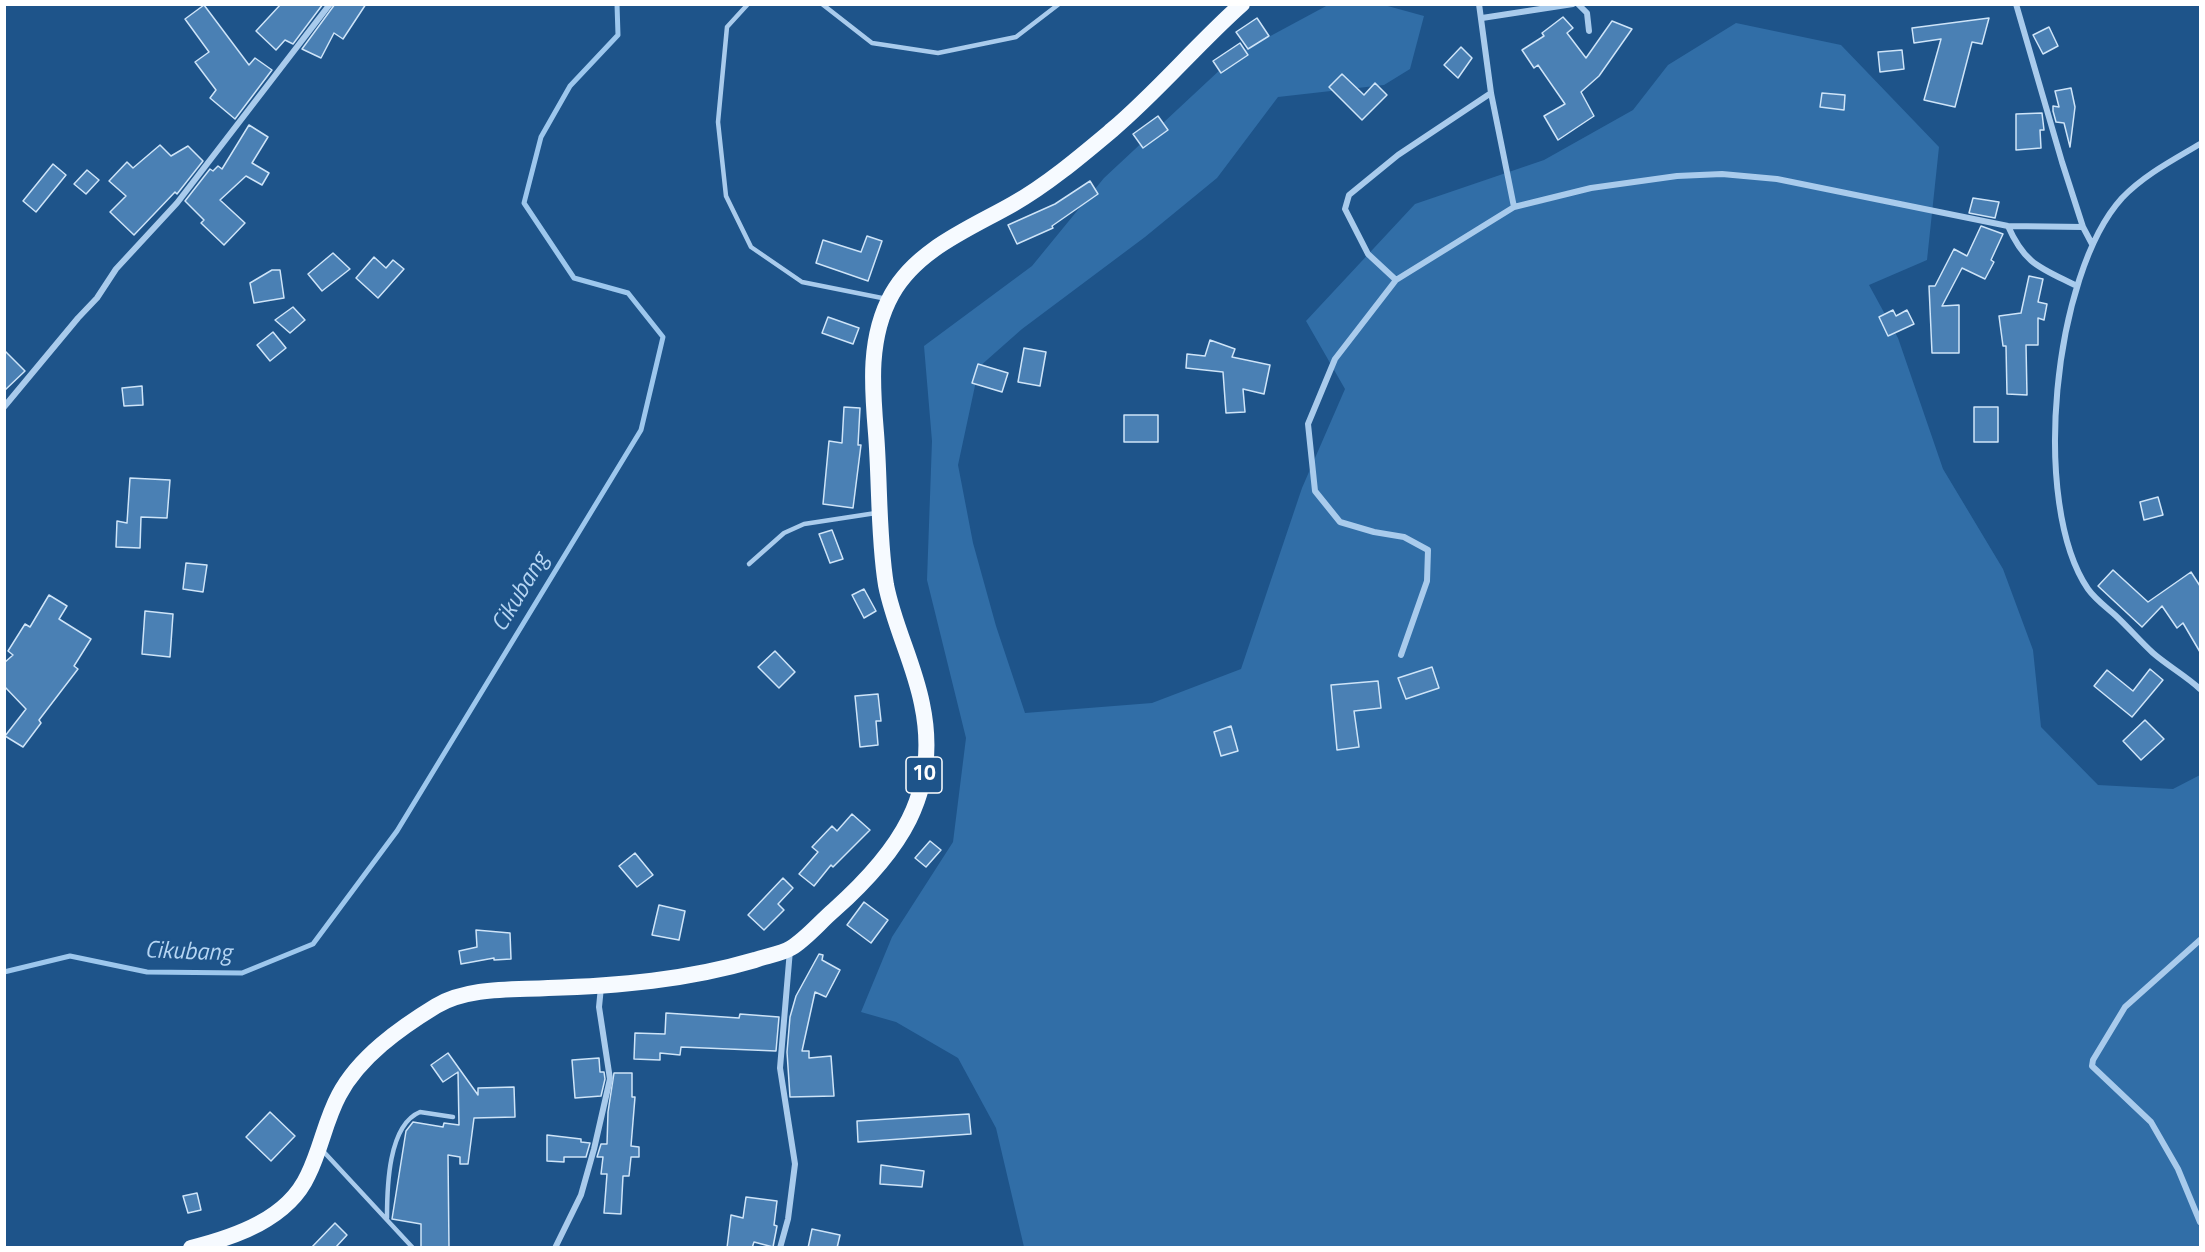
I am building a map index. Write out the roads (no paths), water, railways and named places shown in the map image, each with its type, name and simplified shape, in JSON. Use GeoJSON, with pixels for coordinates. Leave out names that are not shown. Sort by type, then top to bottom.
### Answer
{"type":"FeatureCollection","features":[{"type":"Feature","properties":{"kind":"highway","name":"10"},"geometry":{"type":"LineString","coordinates":[[191,1248],[223,1240],[264,1222],[291,1201],[307,1179],[328,1118],[341,1091],[362,1063],[402,1030],[442,1002],[476,993],[601,987],[716,971],[790,950],[884,862],[908,824],[923,786],[927,748],[923,705],[887,591],[883,560],[882,512],[872,390],[873,361],[879,324],[893,291],[924,257],[970,225],[1013,204],[1046,182],[1114,129],[1242,4]]}},
{"type":"Feature","properties":{"kind":"street"},"geometry":{"type":"LineString","coordinates":[[4,407],[97,298],[116,269],[177,203],[330,4]]}},
{"type":"Feature","properties":{"kind":"street"},"geometry":{"type":"LineString","coordinates":[[1479,4],[1491,93],[1514,207]]}},
{"type":"Feature","properties":{"kind":"street"},"geometry":{"type":"LineString","coordinates":[[1482,18],[1573,4]]}},
{"type":"Feature","properties":{"kind":"street"},"geometry":{"type":"LineString","coordinates":[[1578,4],[1587,13],[1590,31]]}},
{"type":"Feature","properties":{"kind":"street"},"geometry":{"type":"LineString","coordinates":[[2016,4],[2083,227],[2092,244]]}},
{"type":"Feature","properties":{"kind":"street"},"geometry":{"type":"LineString","coordinates":[[1396,280],[1368,254],[1345,209],[1348,195],[1398,155],[1491,93]]}},
{"type":"Feature","properties":{"kind":"street"},"geometry":{"type":"LineString","coordinates":[[2200,144],[2155,170],[2122,199],[2092,244],[2077,286],[2065,333],[2055,431],[2056,473],[2073,562],[2089,591],[2154,654],[2200,689]]}},
{"type":"Feature","properties":{"kind":"street"},"geometry":{"type":"LineString","coordinates":[[1401,654],[1427,581],[1428,549],[1404,537],[1374,532],[1340,522],[1315,491],[1308,424],[1335,359],[1396,280],[1514,207],[1591,188],[1677,176],[1722,174],[1777,179],[2008,226],[2083,227]]}},
{"type":"Feature","properties":{"kind":"street"},"geometry":{"type":"LineString","coordinates":[[2008,226],[2023,255],[2033,263],[2077,286]]}},
{"type":"Feature","properties":{"kind":"street"},"geometry":{"type":"LineString","coordinates":[[2200,940],[2125,1007],[2093,1059],[2092,1066],[2151,1122],[2178,1169],[2200,1222]]}},
{"type":"Feature","properties":{"kind":"street"},"geometry":{"type":"LineString","coordinates":[[780,1248],[788,1219],[795,1164],[780,1068],[790,950]]}},
{"type":"Feature","properties":{"kind":"street"},"geometry":{"type":"LineString","coordinates":[[555,1248],[581,1195],[610,1079],[599,1007],[601,987]]}},
{"type":"Feature","properties":{"kind":"lane"},"geometry":{"type":"LineString","coordinates":[[748,4],[727,27],[718,122],[726,196],[751,247],[802,282],[890,299]]}},
{"type":"Feature","properties":{"kind":"lane"},"geometry":{"type":"LineString","coordinates":[[822,4],[872,43],[938,53],[1016,37],[1059,4]]}},
{"type":"Feature","properties":{"kind":"lane"},"geometry":{"type":"LineString","coordinates":[[749,564],[784,533],[804,524],[882,512]]}},
{"type":"Feature","properties":{"kind":"lane"},"geometry":{"type":"LineString","coordinates":[[387,1218],[387,1172],[407,1121],[420,1112],[453,1117]]}},
{"type":"Feature","properties":{"kind":"lane"},"geometry":{"type":"LineString","coordinates":[[319,1147],[413,1248]]}},
{"type":"Feature","properties":{"kind":"waterway","name":"Cikubang"},"geometry":{"type":"LineString","coordinates":[[4,972],[70,956],[147,972],[242,973],[313,944],[397,831],[641,430],[663,337],[628,293],[574,278],[524,203],[541,137],[570,86],[618,35],[617,4]]}}]}
